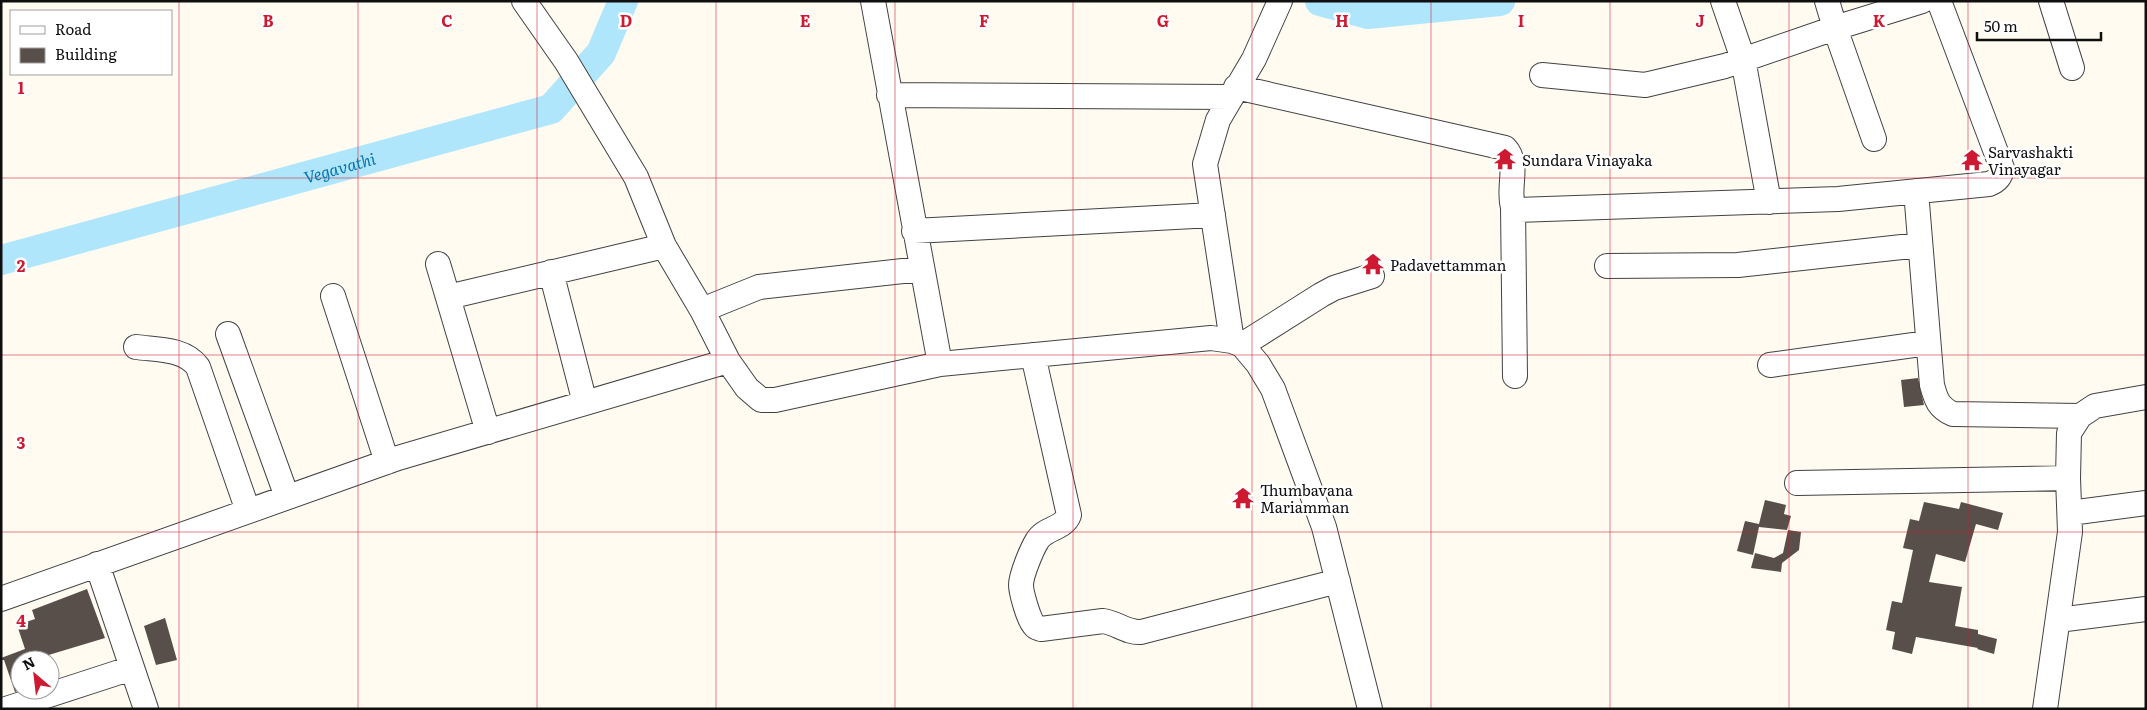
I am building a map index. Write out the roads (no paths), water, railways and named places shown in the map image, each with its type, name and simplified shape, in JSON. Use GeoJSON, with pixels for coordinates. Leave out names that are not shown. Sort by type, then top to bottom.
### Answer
{"type":"FeatureCollection","features":[{"type":"Feature","properties":{"kind":"street"},"geometry":{"type":"LineString","coordinates":[[524,1],[566,61],[636,177],[664,246],[702,310],[728,361],[747,388],[761,400],[776,400],[940,364],[1211,338],[1237,343],[1258,364],[1273,389],[1324,527],[1370,709]]}},
{"type":"Feature","properties":{"kind":"street"},"geometry":{"type":"LineString","coordinates":[[873,1],[940,364]]}},
{"type":"Feature","properties":{"kind":"street"},"geometry":{"type":"LineString","coordinates":[[1237,343],[1205,164],[1218,120],[1233,92],[1254,60],[1280,1]]}},
{"type":"Feature","properties":{"kind":"street"},"geometry":{"type":"LineString","coordinates":[[1723,1],[1743,59],[1769,202]]}},
{"type":"Feature","properties":{"kind":"street"},"geometry":{"type":"LineString","coordinates":[[1827,1],[1834,28],[1874,139]]}},
{"type":"Feature","properties":{"kind":"street"},"geometry":{"type":"LineString","coordinates":[[1542,75],[1645,85],[1724,66],[1834,28],[1922,1]]}},
{"type":"Feature","properties":{"kind":"street"},"geometry":{"type":"LineString","coordinates":[[1513,207],[1520,210],[1838,199],[1989,184],[1996,181],[2001,174],[2002,168],[1939,1]]}},
{"type":"Feature","properties":{"kind":"street"},"geometry":{"type":"LineString","coordinates":[[2050,1],[2072,68]]}},
{"type":"Feature","properties":{"kind":"street"},"geometry":{"type":"LineString","coordinates":[[889,94],[1233,92],[1506,148],[1511,154],[1513,162],[1510,198],[1513,207],[1515,376]]}},
{"type":"Feature","properties":{"kind":"street"},"geometry":{"type":"LineString","coordinates":[[1916,191],[1932,386],[1936,400],[1943,410],[1954,414],[2080,416]]}},
{"type":"Feature","properties":{"kind":"street"},"geometry":{"type":"LineString","coordinates":[[914,231],[1213,215]]}},
{"type":"Feature","properties":{"kind":"street"},"geometry":{"type":"LineString","coordinates":[[1607,266],[1738,265],[1920,245]]}},
{"type":"Feature","properties":{"kind":"street"},"geometry":{"type":"LineString","coordinates":[[448,297],[664,246]]}},
{"type":"Feature","properties":{"kind":"street"},"geometry":{"type":"LineString","coordinates":[[438,264],[488,432]]}},
{"type":"Feature","properties":{"kind":"street"},"geometry":{"type":"LineString","coordinates":[[702,310],[758,287],[921,269]]}},
{"type":"Feature","properties":{"kind":"street"},"geometry":{"type":"LineString","coordinates":[[551,272],[585,403]]}},
{"type":"Feature","properties":{"kind":"street"},"geometry":{"type":"LineString","coordinates":[[1237,343],[1334,288],[1372,276]]}},
{"type":"Feature","properties":{"kind":"street"},"geometry":{"type":"LineString","coordinates":[[333,296],[387,462]]}},
{"type":"Feature","properties":{"kind":"street"},"geometry":{"type":"LineString","coordinates":[[228,334],[287,497]]}},
{"type":"Feature","properties":{"kind":"street"},"geometry":{"type":"LineString","coordinates":[[1770,365],[1928,343]]}},
{"type":"Feature","properties":{"kind":"street"},"geometry":{"type":"LineString","coordinates":[[136,347],[179,353],[188,356],[198,367],[248,511]]}},
{"type":"Feature","properties":{"kind":"street"},"geometry":{"type":"LineString","coordinates":[[1033,355],[1069,515],[1062,525],[1038,539],[1022,579],[1022,592],[1035,627],[1041,629],[1103,621],[1132,632],[1141,632],[1338,581]]}},
{"type":"Feature","properties":{"kind":"street"},"geometry":{"type":"LineString","coordinates":[[1,599],[387,462],[728,361]]}},
{"type":"Feature","properties":{"kind":"street"},"geometry":{"type":"LineString","coordinates":[[2045,709],[2070,532],[2069,433],[2080,416],[2095,406],[2146,397]]}},
{"type":"Feature","properties":{"kind":"street"},"geometry":{"type":"LineString","coordinates":[[1797,483],[2068,478]]}},
{"type":"Feature","properties":{"kind":"street"},"geometry":{"type":"LineString","coordinates":[[2070,513],[2146,503]]}},
{"type":"Feature","properties":{"kind":"street"},"geometry":{"type":"LineString","coordinates":[[97,564],[146,709]]}},
{"type":"Feature","properties":{"kind":"street"},"geometry":{"type":"LineString","coordinates":[[2058,620],[2146,609]]}},
{"type":"Feature","properties":{"kind":"street"},"geometry":{"type":"LineString","coordinates":[[6,709],[132,668]]}},
{"type":"Feature","properties":{"kind":"waterway","name":"Vegavathi"},"geometry":{"type":"LineString","coordinates":[[1,260],[551,109],[601,53],[623,1]]}},
{"type":"Feature","properties":{"kind":"waterway","name":"Vegavathi"},"geometry":{"type":"LineString","coordinates":[[1320,1],[1368,14],[1500,1]]}},
{"type":"Feature","properties":{"kind":"place","name":"Sundara Vinayaka"},"geometry":{"type":"Point","coordinates":[1505,159]}},
{"type":"Feature","properties":{"kind":"place","name":"Sarvashakti Vinayagar"},"geometry":{"type":"Point","coordinates":[1972,160]}},
{"type":"Feature","properties":{"kind":"place","name":"Padavettamman"},"geometry":{"type":"Point","coordinates":[1373,264]}},
{"type":"Feature","properties":{"kind":"place","name":"Thumbavana Mariamman"},"geometry":{"type":"Point","coordinates":[1243,498]}}]}
